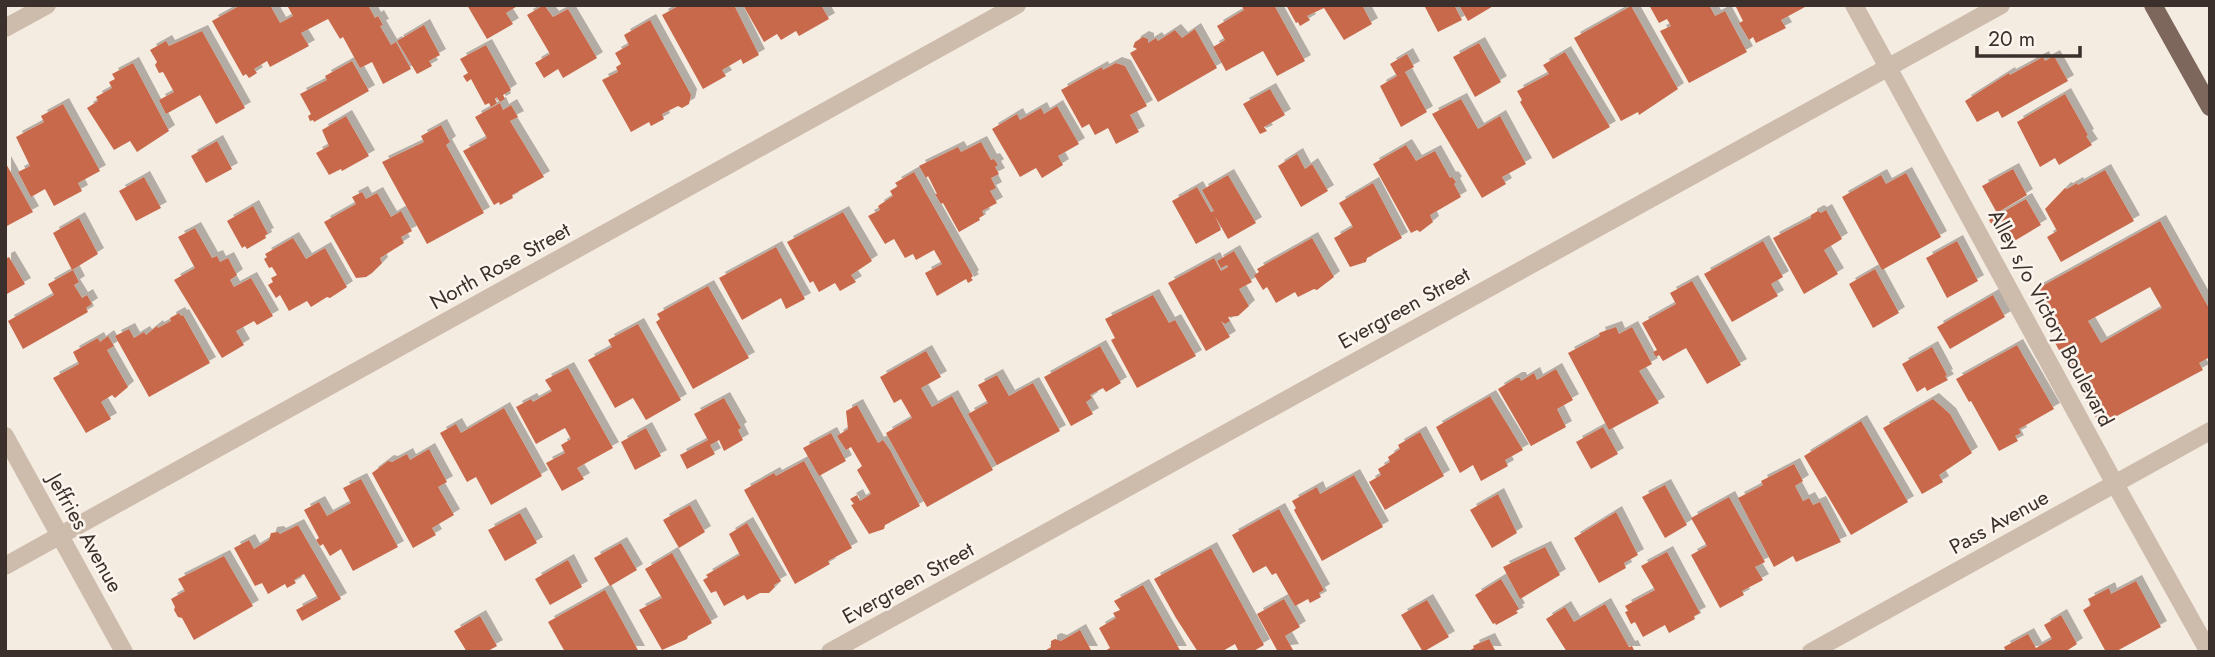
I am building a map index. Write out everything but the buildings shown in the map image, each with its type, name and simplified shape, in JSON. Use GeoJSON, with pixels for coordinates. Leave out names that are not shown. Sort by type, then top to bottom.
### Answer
{"type":"FeatureCollection","features":[{"type":"Feature","properties":{"kind":"main road"},"geometry":{"type":"LineString","coordinates":[[2153,5],[2210,107]]}},
{"type":"Feature","properties":{"kind":"street"},"geometry":{"type":"LineString","coordinates":[[5,28],[47,5]]}},
{"type":"Feature","properties":{"kind":"street","name":"North Rose Street"},"geometry":{"type":"LineString","coordinates":[[5,566],[1017,5]]}},
{"type":"Feature","properties":{"kind":"street","name":"Alley s/o Victory Boulevard"},"geometry":{"type":"LineString","coordinates":[[1854,5],[2209,652]]}},
{"type":"Feature","properties":{"kind":"street","name":"Evergreen Street"},"geometry":{"type":"LineString","coordinates":[[830,652],[2001,5]]}},
{"type":"Feature","properties":{"kind":"street","name":"Pass Avenue"},"geometry":{"type":"LineString","coordinates":[[1811,652],[2210,431]]}},
{"type":"Feature","properties":{"kind":"street","name":"Jeffries Avenue"},"geometry":{"type":"LineString","coordinates":[[5,436],[124,652]]}}]}
